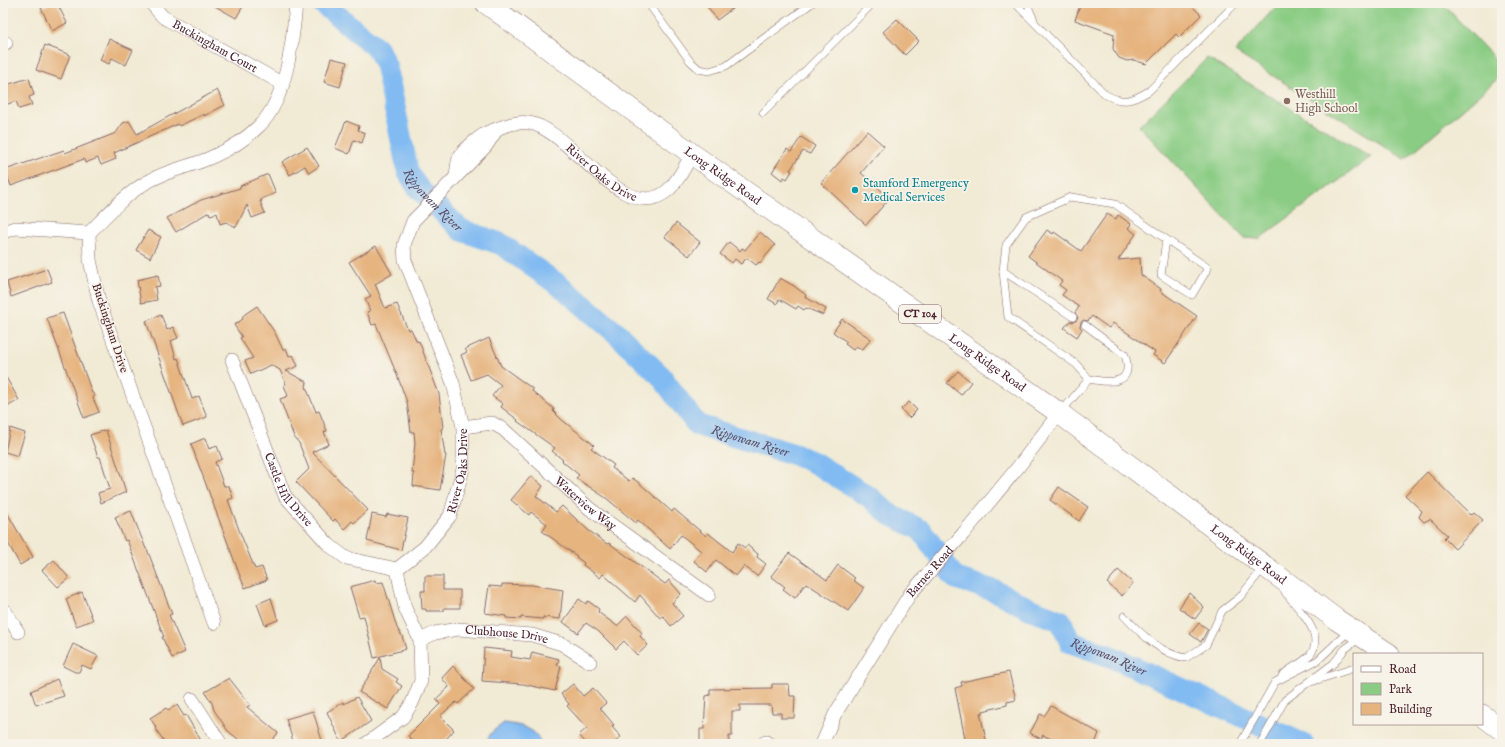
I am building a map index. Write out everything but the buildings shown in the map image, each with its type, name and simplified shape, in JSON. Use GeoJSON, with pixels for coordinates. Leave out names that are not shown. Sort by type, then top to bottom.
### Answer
{"type":"FeatureCollection","features":[{"type":"Feature","properties":{"kind":"main road","name":"Long Ridge Road"},"geometry":{"type":"LineString","coordinates":[[486,3],[692,154],[1060,413],[1356,634],[1387,653]]}},
{"type":"Feature","properties":{"kind":"main road"},"geometry":{"type":"LineString","coordinates":[[1483,716],[1502,730]]}},
{"type":"Feature","properties":{"kind":"street","name":"Buckingham Court"},"geometry":{"type":"LineString","coordinates":[[151,3],[164,17],[283,84]]}},
{"type":"Feature","properties":{"kind":"street"},"geometry":{"type":"LineString","coordinates":[[3,232],[15,228],[89,232],[135,189],[152,179],[213,157],[234,145],[260,125],[274,104],[283,84],[294,27],[296,3]]}},
{"type":"Feature","properties":{"kind":"street","name":"River Oaks Drive"},"geometry":{"type":"LineString","coordinates":[[396,569],[425,548],[450,516],[464,469],[462,427],[453,383],[405,260],[404,244],[412,222],[456,176],[459,156],[478,138],[488,132],[509,124],[530,123],[538,126],[561,141],[612,184],[624,192],[642,198],[652,198],[660,196],[668,190],[692,154]]}},
{"type":"Feature","properties":{"kind":"street","name":"Buckingham Drive"},"geometry":{"type":"LineString","coordinates":[[89,232],[90,260],[99,301],[214,623]]}},
{"type":"Feature","properties":{"kind":"street","name":"Castle Hill Drive"},"geometry":{"type":"LineString","coordinates":[[232,360],[285,496],[329,545],[346,558],[396,569]]}},
{"type":"Feature","properties":{"kind":"street","name":"Barnes Road"},"geometry":{"type":"LineString","coordinates":[[822,744],[835,714],[915,587],[963,534],[1020,466],[1060,413]]}},
{"type":"Feature","properties":{"kind":"street","name":"Waterview Way"},"geometry":{"type":"LineString","coordinates":[[462,427],[492,423],[503,429],[590,509],[708,595]]}},
{"type":"Feature","properties":{"kind":"street"},"geometry":{"type":"LineString","coordinates":[[366,744],[403,717],[412,703],[421,680],[420,640],[405,608],[396,569]]}},
{"type":"Feature","properties":{"kind":"street"},"geometry":{"type":"LineString","coordinates":[[3,608],[18,632]]}},
{"type":"Feature","properties":{"kind":"street","name":"Clubhouse Drive"},"geometry":{"type":"LineString","coordinates":[[420,640],[435,632],[458,629],[532,635],[562,644],[590,662]]}},
{"type":"Feature","properties":{"kind":"street"},"geometry":{"type":"LineString","coordinates":[[192,699],[222,744]]}},
{"type":"Feature","properties":{"kind":"lane"},"geometry":{"type":"LineString","coordinates":[[648,3],[690,60],[699,69],[709,71],[718,70],[731,63],[812,3]]}},
{"type":"Feature","properties":{"kind":"lane"},"geometry":{"type":"LineString","coordinates":[[763,113],[873,3]]}},
{"type":"Feature","properties":{"kind":"lane"},"geometry":{"type":"LineString","coordinates":[[1015,3],[1106,95],[1119,101],[1137,98],[1149,91],[1236,3]]}},
{"type":"Feature","properties":{"kind":"lane"},"geometry":{"type":"LineString","coordinates":[[1029,3],[1029,9],[1037,25]]}},
{"type":"Feature","properties":{"kind":"lane"},"geometry":{"type":"LineString","coordinates":[[1085,325],[1125,355],[1128,362],[1125,375],[1121,380],[1108,383],[1089,379],[1076,364],[1008,317],[1003,271],[1006,244],[1026,217],[1070,197],[1115,204],[1208,268],[1192,295],[1161,275],[1166,240]]}},
{"type":"Feature","properties":{"kind":"lane"},"geometry":{"type":"LineString","coordinates":[[1003,271],[1073,317]]}},
{"type":"Feature","properties":{"kind":"lane"},"geometry":{"type":"LineString","coordinates":[[1060,413],[1089,379]]}},
{"type":"Feature","properties":{"kind":"lane"},"geometry":{"type":"LineString","coordinates":[[1124,616],[1141,634],[1173,655],[1186,658],[1206,645],[1222,611],[1240,597],[1269,570],[1314,633],[1311,654],[1303,661],[1289,669],[1275,682],[1266,695],[1241,742]]}},
{"type":"Feature","properties":{"kind":"lane"},"geometry":{"type":"LineString","coordinates":[[1280,678],[1318,660],[1356,634]]}},
{"type":"Feature","properties":{"kind":"lane"},"geometry":{"type":"LineString","coordinates":[[1260,744],[1285,700],[1334,663],[1349,646],[1356,634]]}},
{"type":"Feature","properties":{"kind":"lane"},"geometry":{"type":"LineString","coordinates":[[1307,684],[1353,668]]}},
{"type":"Feature","properties":{"kind":"lane"},"geometry":{"type":"LineString","coordinates":[[759,744],[763,740],[767,739],[774,744]]}},
{"type":"Feature","properties":{"kind":"green space"},"geometry":{"type":"Polygon","coordinates":[[[1279,3],[1442,3],[1502,66],[1502,75],[1405,159],[1235,52],[1279,3]]]}},
{"type":"Feature","properties":{"kind":"green space"},"geometry":{"type":"Polygon","coordinates":[[[1207,58],[1371,157],[1259,239],[1244,238],[1139,126],[1207,58]]]}},
{"type":"Feature","properties":{"kind":"water"},"geometry":{"type":"Polygon","coordinates":[[[504,723],[521,726],[531,730],[539,738],[541,744],[484,744],[492,732],[504,723]]]}},
{"type":"Feature","properties":{"kind":"waterway","name":"Rippowam River"},"geometry":{"type":"LineString","coordinates":[[322,3],[378,49],[386,66],[408,172],[418,188],[461,230],[501,244],[563,288],[615,332],[661,376],[697,425],[796,455],[815,463],[871,498],[889,514],[921,530],[955,578],[995,591],[1028,608],[1061,621],[1070,642],[1110,656],[1303,744]]}},
{"type":"Feature","properties":{"kind":"place","name":"Westhill High School"},"geometry":{"type":"Point","coordinates":[1287,101]}},
{"type":"Feature","properties":{"kind":"place","name":"Stamford Emergency Medical Services"},"geometry":{"type":"Point","coordinates":[855,190]}}]}
